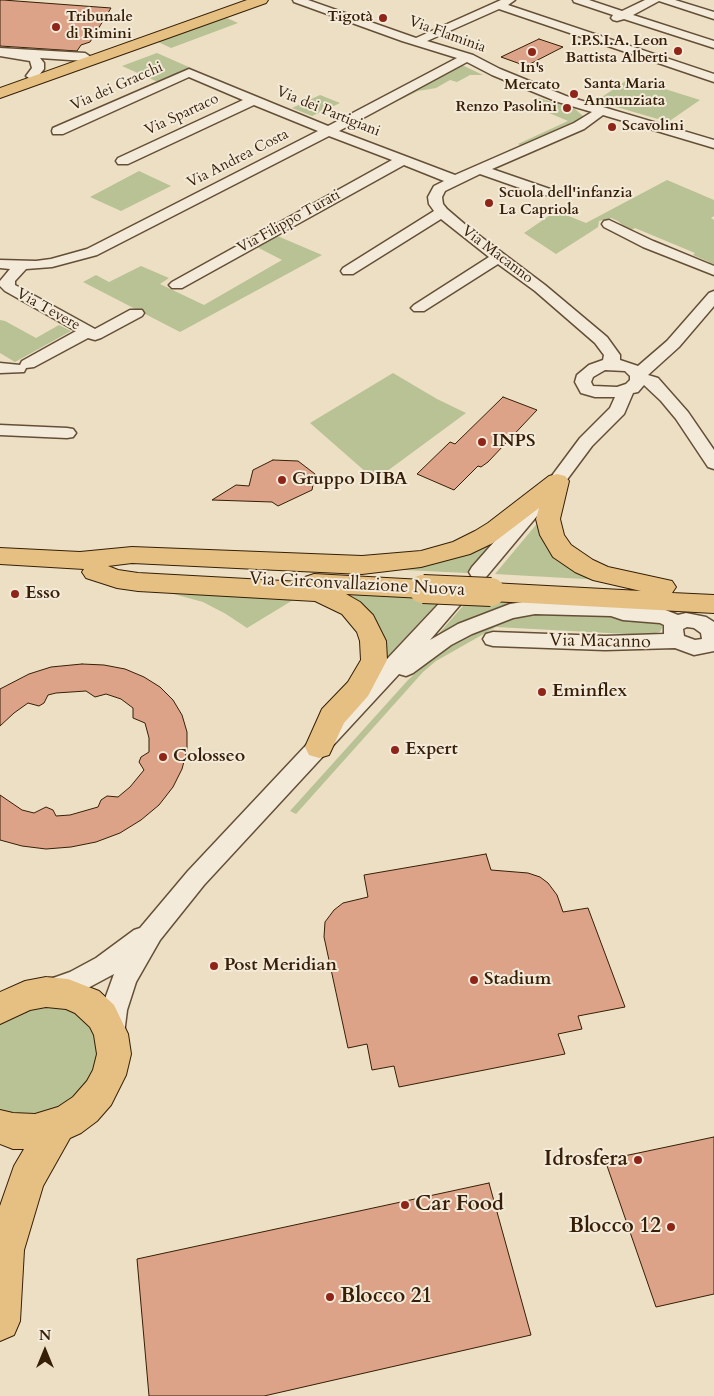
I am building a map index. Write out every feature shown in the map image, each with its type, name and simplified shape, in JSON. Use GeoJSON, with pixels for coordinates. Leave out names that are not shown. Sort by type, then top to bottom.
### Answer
{"type":"FeatureCollection","features":[{"type":"Feature","properties":{"kind":"main road"},"geometry":{"type":"LineString","coordinates":[[0,87],[246,0]]}},
{"type":"Feature","properties":{"kind":"main road"},"geometry":{"type":"LineString","coordinates":[[0,93],[261,0]]}},
{"type":"Feature","properties":{"kind":"main road"},"geometry":{"type":"LineString","coordinates":[[88,566],[132,555],[362,565],[421,559],[461,548],[484,537],[497,529],[557,481]]}},
{"type":"Feature","properties":{"kind":"main road"},"geometry":{"type":"LineString","coordinates":[[557,481],[548,519],[552,535],[562,551],[584,566],[602,574],[682,590]]}},
{"type":"Feature","properties":{"kind":"main road","name":"Via Circonvallazione Nuova"},"geometry":{"type":"LineString","coordinates":[[0,556],[88,566]]}},
{"type":"Feature","properties":{"kind":"main road"},"geometry":{"type":"LineString","coordinates":[[88,566],[117,579],[317,592],[334,598],[351,608],[364,622],[370,632],[373,642],[374,660],[358,689],[332,717],[319,747]]}},
{"type":"Feature","properties":{"kind":"main road","name":"Via Circonvallazione Nuova"},"geometry":{"type":"LineString","coordinates":[[0,567],[88,566],[428,583],[489,582],[714,592]]}},
{"type":"Feature","properties":{"kind":"main road","name":"Via Circonvallazione Nuova"},"geometry":{"type":"LineString","coordinates":[[489,582],[712,623]]}},
{"type":"Feature","properties":{"kind":"main road"},"geometry":{"type":"LineString","coordinates":[[614,609],[712,623]]}},
{"type":"Feature","properties":{"kind":"main road"},"geometry":{"type":"LineString","coordinates":[[0,1127],[13,1131],[35,1132],[57,1126],[85,1109],[99,1093],[109,1075],[114,1054],[111,1034],[102,1016],[87,1002],[68,994],[46,992],[25,996],[2,1007]]}},
{"type":"Feature","properties":{"kind":"main road"},"geometry":{"type":"LineString","coordinates":[[0,1321],[2,1239],[27,1179],[57,1126]]}},
{"type":"Feature","properties":{"kind":"street","name":"Via Flaminia"},"geometry":{"type":"LineString","coordinates":[[298,0],[489,69],[539,91],[714,144]]}},
{"type":"Feature","properties":{"kind":"street"},"geometry":{"type":"LineString","coordinates":[[418,41],[510,0]]}},
{"type":"Feature","properties":{"kind":"street"},"geometry":{"type":"LineString","coordinates":[[578,0],[714,45]]}},
{"type":"Feature","properties":{"kind":"street"},"geometry":{"type":"LineString","coordinates":[[586,35],[654,0]]}},
{"type":"Feature","properties":{"kind":"street"},"geometry":{"type":"LineString","coordinates":[[664,0],[714,16]]}},
{"type":"Feature","properties":{"kind":"street"},"geometry":{"type":"LineString","coordinates":[[498,5],[714,78]]}},
{"type":"Feature","properties":{"kind":"street","name":"Via Flaminia"},"geometry":{"type":"LineString","coordinates":[[393,34],[474,60],[489,69]]}},
{"type":"Feature","properties":{"kind":"street"},"geometry":{"type":"LineString","coordinates":[[2,52],[85,57]]}},
{"type":"Feature","properties":{"kind":"street"},"geometry":{"type":"LineString","coordinates":[[2,52],[34,58],[38,63],[38,69],[32,76]]}},
{"type":"Feature","properties":{"kind":"street","name":"Via Andrea Costa"},"geometry":{"type":"LineString","coordinates":[[0,264],[52,263],[92,252],[462,60]]}},
{"type":"Feature","properties":{"kind":"street","name":"Via dei Partigiani"},"geometry":{"type":"LineString","coordinates":[[189,73],[328,131],[455,180]]}},
{"type":"Feature","properties":{"kind":"street","name":"Via dei Gracchi"},"geometry":{"type":"LineString","coordinates":[[58,130],[189,73]]}},
{"type":"Feature","properties":{"kind":"street","name":"Via Spartaco"},"geometry":{"type":"LineString","coordinates":[[123,161],[254,100]]}},
{"type":"Feature","properties":{"kind":"street"},"geometry":{"type":"LineString","coordinates":[[348,271],[442,212],[436,204],[435,196],[439,189],[479,169],[579,126],[601,111]]}},
{"type":"Feature","properties":{"kind":"street","name":"Via Filippo Turati"},"geometry":{"type":"LineString","coordinates":[[177,285],[403,160]]}},
{"type":"Feature","properties":{"kind":"street"},"geometry":{"type":"LineString","coordinates":[[479,169],[545,192]]}},
{"type":"Feature","properties":{"kind":"street","name":"Via Macanno"},"geometry":{"type":"LineString","coordinates":[[442,212],[558,302],[606,345],[616,351],[633,378]]}},
{"type":"Feature","properties":{"kind":"street"},"geometry":{"type":"LineString","coordinates":[[610,224],[648,244],[714,271]]}},
{"type":"Feature","properties":{"kind":"street"},"geometry":{"type":"LineString","coordinates":[[419,308],[499,257]]}},
{"type":"Feature","properties":{"kind":"street","name":"Via Tevere"},"geometry":{"type":"LineString","coordinates":[[22,265],[6,284],[10,288],[95,335],[136,313]]}},
{"type":"Feature","properties":{"kind":"street"},"geometry":{"type":"LineString","coordinates":[[714,296],[673,344],[650,363],[633,378],[617,392],[595,392],[584,386],[583,378],[588,371],[611,365],[633,378],[652,391],[667,398],[682,416],[714,463]]}},
{"type":"Feature","properties":{"kind":"street","name":"Via Tevere"},"geometry":{"type":"LineString","coordinates":[[0,368],[23,367],[88,331]]}},
{"type":"Feature","properties":{"kind":"street"},"geometry":{"type":"LineString","coordinates":[[606,345],[612,355],[611,365]]}},
{"type":"Feature","properties":{"kind":"street"},"geometry":{"type":"LineString","coordinates":[[489,582],[557,481],[586,442],[618,410],[633,378]]}},
{"type":"Feature","properties":{"kind":"street"},"geometry":{"type":"LineString","coordinates":[[586,442],[601,405],[595,392]]}},
{"type":"Feature","properties":{"kind":"street"},"geometry":{"type":"LineString","coordinates":[[0,430],[67,433]]}},
{"type":"Feature","properties":{"kind":"street"},"geometry":{"type":"LineString","coordinates":[[111,1034],[114,1010],[124,979],[151,932],[196,878],[456,598]]}},
{"type":"Feature","properties":{"kind":"street","name":"Via Macanno"},"geometry":{"type":"LineString","coordinates":[[352,712],[419,657],[444,640],[510,611],[535,607],[614,609],[623,613],[663,616],[677,632]]}},
{"type":"Feature","properties":{"kind":"street","name":"Via Macanno"},"geometry":{"type":"LineString","coordinates":[[493,639],[604,643],[677,632],[693,620],[712,623]]}},
{"type":"Feature","properties":{"kind":"street"},"geometry":{"type":"LineString","coordinates":[[46,992],[77,982],[105,966],[151,932]]}},
{"type":"Feature","properties":{"kind":"green space"},"geometry":{"type":"Polygon","coordinates":[[[227,18],[238,23],[171,48],[156,41],[227,18]]]}},
{"type":"Feature","properties":{"kind":"green space"},"geometry":{"type":"Polygon","coordinates":[[[157,53],[191,68],[158,82],[122,66],[157,53]]]}},
{"type":"Feature","properties":{"kind":"green space"},"geometry":{"type":"Polygon","coordinates":[[[462,65],[483,75],[470,75],[457,82],[450,80],[436,88],[418,91],[400,100],[397,99],[462,65]]]}},
{"type":"Feature","properties":{"kind":"green space"},"geometry":{"type":"Polygon","coordinates":[[[630,78],[700,100],[668,122],[596,101],[630,78]]]}},
{"type":"Feature","properties":{"kind":"green space"},"geometry":{"type":"Polygon","coordinates":[[[320,95],[340,103],[312,116],[292,108],[320,95]]]}},
{"type":"Feature","properties":{"kind":"green space"},"geometry":{"type":"Polygon","coordinates":[[[539,98],[575,109],[583,116],[570,126],[522,146],[518,144],[568,121],[528,104],[539,98]]]}},
{"type":"Feature","properties":{"kind":"green space"},"geometry":{"type":"Polygon","coordinates":[[[139,171],[171,186],[121,211],[90,197],[139,171]]]}},
{"type":"Feature","properties":{"kind":"green space"},"geometry":{"type":"Polygon","coordinates":[[[667,180],[714,200],[714,216],[711,218],[714,220],[714,267],[707,264],[709,262],[693,255],[695,253],[635,228],[629,231],[618,221],[611,218],[599,221],[598,227],[556,254],[524,233],[556,211],[586,223],[667,180]]]}},
{"type":"Feature","properties":{"kind":"green space"},"geometry":{"type":"Polygon","coordinates":[[[275,235],[322,255],[180,332],[83,282],[96,275],[109,282],[141,266],[169,278],[160,284],[204,305],[282,260],[255,246],[275,235]]]}},
{"type":"Feature","properties":{"kind":"green space"},"geometry":{"type":"Polygon","coordinates":[[[0,320],[36,338],[59,325],[71,331],[15,362],[0,353],[0,320]]]}},
{"type":"Feature","properties":{"kind":"green space"},"geometry":{"type":"Polygon","coordinates":[[[393,373],[437,399],[466,413],[375,480],[310,423],[393,373]]]}},
{"type":"Feature","properties":{"kind":"green space"},"geometry":{"type":"Polygon","coordinates":[[[540,520],[602,580],[495,574],[540,520]]]}},
{"type":"Feature","properties":{"kind":"green space"},"geometry":{"type":"Polygon","coordinates":[[[501,532],[467,573],[361,568],[501,532]]]}},
{"type":"Feature","properties":{"kind":"green space"},"geometry":{"type":"Polygon","coordinates":[[[159,590],[298,597],[247,628],[203,602],[159,590]]]}},
{"type":"Feature","properties":{"kind":"green space"},"geometry":{"type":"Polygon","coordinates":[[[333,590],[444,596],[385,659],[333,590]]]}},
{"type":"Feature","properties":{"kind":"green space"},"geometry":{"type":"Polygon","coordinates":[[[469,599],[523,602],[484,613],[436,637],[469,599]]]}},
{"type":"Feature","properties":{"kind":"green space"},"geometry":{"type":"Polygon","coordinates":[[[545,613],[603,615],[619,619],[654,621],[662,624],[662,628],[660,632],[646,635],[496,627],[436,661],[423,672],[296,814],[290,811],[408,680],[442,651],[484,628],[523,615],[545,613]]]}},
{"type":"Feature","properties":{"kind":"green space"},"geometry":{"type":"Polygon","coordinates":[[[71,999],[111,1048],[73,1112],[0,1116],[0,1018],[71,999]]]}},
{"type":"Feature","properties":{"kind":"building","name":"Tribunale di Rimini"},"geometry":{"type":"Polygon","coordinates":[[[0,0],[111,8],[90,42],[81,45],[77,51],[0,46],[0,0]]]}},
{"type":"Feature","properties":{"kind":"building","name":"In's Mercato"},"geometry":{"type":"Polygon","coordinates":[[[539,39],[563,47],[526,66],[501,57],[539,39]]]}},
{"type":"Feature","properties":{"kind":"building","name":"INPS"},"geometry":{"type":"Polygon","coordinates":[[[503,397],[537,410],[488,462],[481,467],[478,466],[454,490],[417,474],[450,442],[455,444],[503,397]]]}},
{"type":"Feature","properties":{"kind":"building","name":"Gruppo DIBA"},"geometry":{"type":"Polygon","coordinates":[[[273,460],[298,461],[315,474],[312,490],[278,506],[272,502],[212,500],[236,485],[249,486],[253,470],[273,460]]]}},
{"type":"Feature","properties":{"kind":"building","name":"Colosseo"},"geometry":{"type":"Polygon","coordinates":[[[82,664],[104,665],[125,669],[144,677],[160,687],[173,700],[182,715],[187,732],[187,750],[182,769],[173,787],[159,805],[141,820],[120,833],[96,842],[46,849],[22,846],[0,840],[0,795],[22,810],[34,813],[46,807],[53,810],[56,816],[70,815],[98,807],[101,800],[107,796],[118,797],[130,787],[144,770],[139,762],[141,757],[149,752],[149,738],[145,723],[133,718],[133,708],[121,699],[106,694],[95,697],[86,691],[48,695],[44,703],[39,706],[28,703],[0,726],[0,689],[29,674],[51,667],[82,664]]]}},
{"type":"Feature","properties":{"kind":"building","name":"Stadium"},"geometry":{"type":"Polygon","coordinates":[[[486,854],[491,870],[528,873],[540,877],[548,883],[557,895],[563,912],[588,908],[625,1007],[578,1016],[582,1029],[558,1034],[565,1054],[399,1087],[394,1066],[372,1070],[367,1044],[348,1048],[324,937],[325,922],[334,910],[343,903],[368,897],[364,875],[486,854]]]}},
{"type":"Feature","properties":{"kind":"building","name":"Blocco 12"},"geometry":{"type":"Polygon","coordinates":[[[714,1137],[714,1294],[656,1307],[605,1160],[714,1137]]]}},
{"type":"Feature","properties":{"kind":"building","name":"Blocco 21"},"geometry":{"type":"Polygon","coordinates":[[[489,1183],[531,1335],[264,1396],[149,1396],[137,1259],[489,1183]]]}},
{"type":"Feature","properties":{"kind":"place","name":"Tigotà"},"geometry":{"type":"Point","coordinates":[383,18]}},
{"type":"Feature","properties":{"kind":"place","name":"Tribunale di Rimini"},"geometry":{"type":"Point","coordinates":[56,27]}},
{"type":"Feature","properties":{"kind":"place","name":"I.P.S.I.A. Leon Battista Alberti"},"geometry":{"type":"Point","coordinates":[678,51]}},
{"type":"Feature","properties":{"kind":"place","name":"In's Mercato"},"geometry":{"type":"Point","coordinates":[532,52]}},
{"type":"Feature","properties":{"kind":"place","name":"Santa Maria Annunziata"},"geometry":{"type":"Point","coordinates":[574,94]}},
{"type":"Feature","properties":{"kind":"place","name":"Renzo Pasolini"},"geometry":{"type":"Point","coordinates":[567,108]}},
{"type":"Feature","properties":{"kind":"place","name":"Scavolini"},"geometry":{"type":"Point","coordinates":[612,127]}},
{"type":"Feature","properties":{"kind":"place","name":"Scuola dell'infanzia La Capriola"},"geometry":{"type":"Point","coordinates":[489,203]}},
{"type":"Feature","properties":{"kind":"place","name":"INPS"},"geometry":{"type":"Point","coordinates":[482,442]}},
{"type":"Feature","properties":{"kind":"place","name":"Gruppo DIBA"},"geometry":{"type":"Point","coordinates":[282,480]}},
{"type":"Feature","properties":{"kind":"place","name":"Esso"},"geometry":{"type":"Point","coordinates":[15,594]}},
{"type":"Feature","properties":{"kind":"place","name":"Eminflex"},"geometry":{"type":"Point","coordinates":[542,692]}},
{"type":"Feature","properties":{"kind":"place","name":"Expert"},"geometry":{"type":"Point","coordinates":[395,750]}},
{"type":"Feature","properties":{"kind":"place","name":"Colosseo"},"geometry":{"type":"Point","coordinates":[163,757]}},
{"type":"Feature","properties":{"kind":"place","name":"Post Meridian"},"geometry":{"type":"Point","coordinates":[214,966]}},
{"type":"Feature","properties":{"kind":"place","name":"Stadium"},"geometry":{"type":"Point","coordinates":[474,980]}},
{"type":"Feature","properties":{"kind":"place","name":"Idrosfera"},"geometry":{"type":"Point","coordinates":[638,1160]}},
{"type":"Feature","properties":{"kind":"place","name":"Car Food"},"geometry":{"type":"Point","coordinates":[405,1205]}},
{"type":"Feature","properties":{"kind":"place","name":"Blocco 12"},"geometry":{"type":"Point","coordinates":[671,1227]}},
{"type":"Feature","properties":{"kind":"place","name":"Blocco 21"},"geometry":{"type":"Point","coordinates":[330,1297]}}]}
